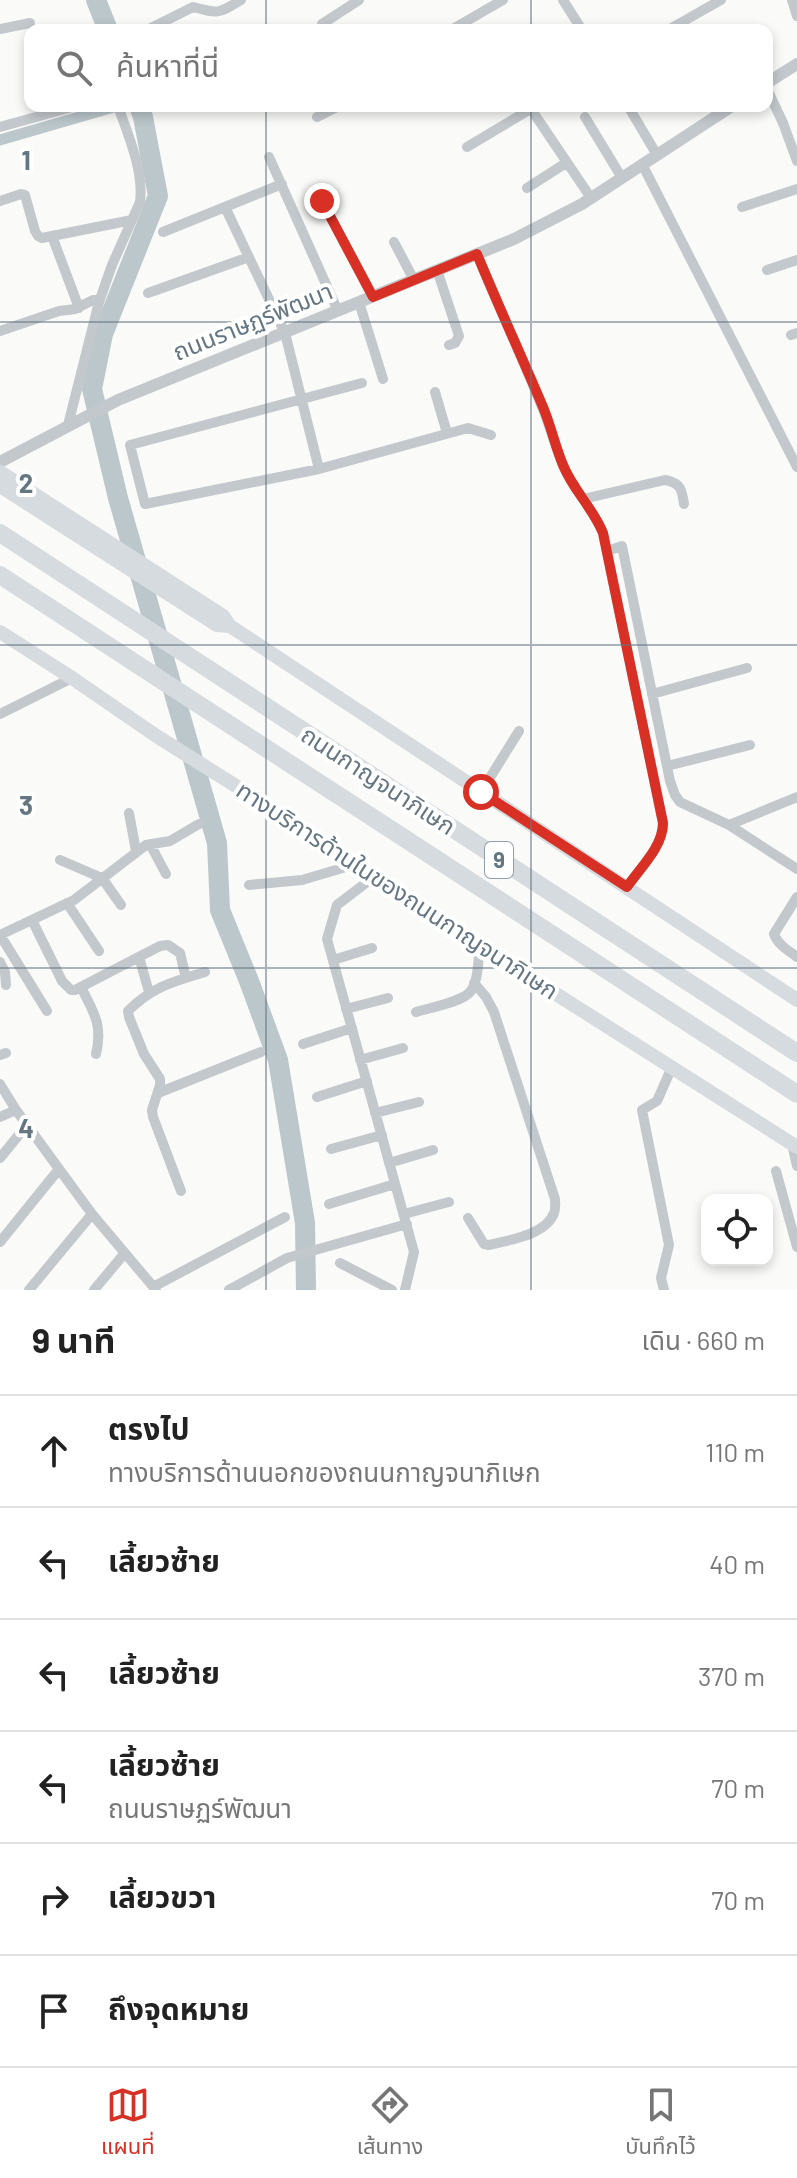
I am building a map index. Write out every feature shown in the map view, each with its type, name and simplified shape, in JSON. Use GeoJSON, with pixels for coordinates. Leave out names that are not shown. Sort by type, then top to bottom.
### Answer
{"type":"FeatureCollection","features":[{"type":"Feature","properties":{"kind":"highway","name":"ถนนกาญจนาภิเษก"},"geometry":{"type":"LineString","coordinates":[[0,533],[797,1053]]}},
{"type":"Feature","properties":{"kind":"highway","name":"ถนนกาญจนาภิเษก"},"geometry":{"type":"LineString","coordinates":[[0,575],[797,1094]]}},
{"type":"Feature","properties":{"kind":"main road"},"geometry":{"type":"LineString","coordinates":[[0,472],[85,534]]}},
{"type":"Feature","properties":{"kind":"main road"},"geometry":{"type":"LineString","coordinates":[[0,486],[85,534],[186,599],[217,625],[230,626],[797,1000]]}},
{"type":"Feature","properties":{"kind":"main road","name":"ทางบริการด้านในของถนนกาญจนาภิเษก"},"geometry":{"type":"LineString","coordinates":[[0,632],[480,945],[795,1145]]}},
{"type":"Feature","properties":{"kind":"street"},"geometry":{"type":"LineString","coordinates":[[159,24],[193,7],[214,13],[241,0]]}},
{"type":"Feature","properties":{"kind":"street"},"geometry":{"type":"LineString","coordinates":[[322,24],[359,0]]}},
{"type":"Feature","properties":{"kind":"street"},"geometry":{"type":"LineString","coordinates":[[461,24],[503,0]]}},
{"type":"Feature","properties":{"kind":"street"},"geometry":{"type":"LineString","coordinates":[[563,0],[578,24]]}},
{"type":"Feature","properties":{"kind":"street"},"geometry":{"type":"LineString","coordinates":[[679,24],[721,0]]}},
{"type":"Feature","properties":{"kind":"street"},"geometry":{"type":"LineString","coordinates":[[792,0],[797,16]]}},
{"type":"Feature","properties":{"kind":"street"},"geometry":{"type":"LineString","coordinates":[[25,24],[30,23]]}},
{"type":"Feature","properties":{"kind":"street"},"geometry":{"type":"LineString","coordinates":[[0,29],[24,24]]}},
{"type":"Feature","properties":{"kind":"street"},"geometry":{"type":"LineString","coordinates":[[773,82],[796,67]]}},
{"type":"Feature","properties":{"kind":"street"},"geometry":{"type":"LineString","coordinates":[[773,100],[797,161]]}},
{"type":"Feature","properties":{"kind":"street"},"geometry":{"type":"LineString","coordinates":[[0,127],[54,112]]}},
{"type":"Feature","properties":{"kind":"street"},"geometry":{"type":"LineString","coordinates":[[68,425],[100,301],[140,202],[135,160],[120,112]]}},
{"type":"Feature","properties":{"kind":"street"},"geometry":{"type":"LineString","coordinates":[[317,117],[327,112]]}},
{"type":"Feature","properties":{"kind":"street"},"geometry":{"type":"LineString","coordinates":[[467,147],[523,112]]}},
{"type":"Feature","properties":{"kind":"street"},"geometry":{"type":"LineString","coordinates":[[534,112],[591,198]]}},
{"type":"Feature","properties":{"kind":"street"},"geometry":{"type":"LineString","coordinates":[[632,112],[657,155]]}},
{"type":"Feature","properties":{"kind":"street","name":"ถนนราษฏร์พัฒนา"},"geometry":{"type":"LineString","coordinates":[[0,462],[118,400],[514,239],[591,198],[723,112]]}},
{"type":"Feature","properties":{"kind":"street"},"geometry":{"type":"LineString","coordinates":[[585,117],[622,178]]}},
{"type":"Feature","properties":{"kind":"street"},"geometry":{"type":"LineString","coordinates":[[269,157],[338,311]]}},
{"type":"Feature","properties":{"kind":"street"},"geometry":{"type":"LineString","coordinates":[[527,188],[566,163]]}},
{"type":"Feature","properties":{"kind":"street"},"geometry":{"type":"LineString","coordinates":[[642,164],[797,467]]}},
{"type":"Feature","properties":{"kind":"street"},"geometry":{"type":"LineString","coordinates":[[163,232],[282,184]]}},
{"type":"Feature","properties":{"kind":"street"},"geometry":{"type":"LineString","coordinates":[[742,207],[797,189]]}},
{"type":"Feature","properties":{"kind":"street"},"geometry":{"type":"LineString","coordinates":[[0,201],[25,195],[38,236],[132,220]]}},
{"type":"Feature","properties":{"kind":"street"},"geometry":{"type":"LineString","coordinates":[[322,201],[373,297]]}},
{"type":"Feature","properties":{"kind":"street"},"geometry":{"type":"LineString","coordinates":[[225,207],[285,333],[319,469]]}},
{"type":"Feature","properties":{"kind":"street"},"geometry":{"type":"LineString","coordinates":[[52,236],[79,308]]}},
{"type":"Feature","properties":{"kind":"street"},"geometry":{"type":"LineString","coordinates":[[394,242],[414,280]]}},
{"type":"Feature","properties":{"kind":"street"},"geometry":{"type":"LineString","coordinates":[[477,254],[544,410],[563,466],[597,519],[607,551],[663,823],[659,842],[627,887]]}},
{"type":"Feature","properties":{"kind":"street"},"geometry":{"type":"LineString","coordinates":[[148,293],[249,257]]}},
{"type":"Feature","properties":{"kind":"street"},"geometry":{"type":"LineString","coordinates":[[767,270],[797,260]]}},
{"type":"Feature","properties":{"kind":"street"},"geometry":{"type":"LineString","coordinates":[[437,270],[459,336],[455,343],[449,345]]}},
{"type":"Feature","properties":{"kind":"street"},"geometry":{"type":"LineString","coordinates":[[0,331],[59,311],[79,308],[93,300],[100,301]]}},
{"type":"Feature","properties":{"kind":"street"},"geometry":{"type":"LineString","coordinates":[[359,302],[383,379]]}},
{"type":"Feature","properties":{"kind":"street"},"geometry":{"type":"LineString","coordinates":[[362,383],[130,445],[145,504],[319,469],[468,428],[491,435]]}},
{"type":"Feature","properties":{"kind":"street"},"geometry":{"type":"LineString","coordinates":[[435,392],[447,433]]}},
{"type":"Feature","properties":{"kind":"street"},"geometry":{"type":"LineString","coordinates":[[583,499],[665,480],[679,484],[684,504]]}},
{"type":"Feature","properties":{"kind":"street"},"geometry":{"type":"LineString","coordinates":[[607,551],[622,546],[675,795],[680,802],[729,825],[797,869]]}},
{"type":"Feature","properties":{"kind":"street"},"geometry":{"type":"LineString","coordinates":[[652,694],[747,668]]}},
{"type":"Feature","properties":{"kind":"street"},"geometry":{"type":"LineString","coordinates":[[0,714],[72,678]]}},
{"type":"Feature","properties":{"kind":"street"},"geometry":{"type":"LineString","coordinates":[[481,792],[519,731]]}},
{"type":"Feature","properties":{"kind":"street"},"geometry":{"type":"LineString","coordinates":[[667,766],[750,745]]}},
{"type":"Feature","properties":{"kind":"street"},"geometry":{"type":"LineString","coordinates":[[729,825],[797,797]]}},
{"type":"Feature","properties":{"kind":"street"},"geometry":{"type":"LineString","coordinates":[[129,813],[136,851]]}},
{"type":"Feature","properties":{"kind":"street"},"geometry":{"type":"LineString","coordinates":[[47,1011],[0,935],[84,893],[136,851],[150,844],[170,841],[199,824]]}},
{"type":"Feature","properties":{"kind":"street"},"geometry":{"type":"LineString","coordinates":[[150,844],[166,874]]}},
{"type":"Feature","properties":{"kind":"street"},"geometry":{"type":"LineString","coordinates":[[60,860],[102,878],[121,905]]}},
{"type":"Feature","properties":{"kind":"street"},"geometry":{"type":"LineString","coordinates":[[249,885],[302,880],[356,864]]}},
{"type":"Feature","properties":{"kind":"street"},"geometry":{"type":"LineString","coordinates":[[375,876],[337,905],[327,939],[414,1252],[405,1290]]}},
{"type":"Feature","properties":{"kind":"street"},"geometry":{"type":"LineString","coordinates":[[797,897],[774,934],[782,946],[797,957]]}},
{"type":"Feature","properties":{"kind":"street"},"geometry":{"type":"LineString","coordinates":[[67,903],[99,951]]}},
{"type":"Feature","properties":{"kind":"street"},"geometry":{"type":"LineString","coordinates":[[32,920],[62,981],[71,990],[160,946],[168,945],[180,953],[186,978]]}},
{"type":"Feature","properties":{"kind":"street"},"geometry":{"type":"LineString","coordinates":[[416,1012],[466,995],[472,990],[480,945]]}},
{"type":"Feature","properties":{"kind":"street"},"geometry":{"type":"LineString","coordinates":[[333,960],[372,948]]}},
{"type":"Feature","properties":{"kind":"street"},"geometry":{"type":"LineString","coordinates":[[139,957],[149,992]]}},
{"type":"Feature","properties":{"kind":"street"},"geometry":{"type":"LineString","coordinates":[[0,962],[6,985]]}},
{"type":"Feature","properties":{"kind":"street"},"geometry":{"type":"LineString","coordinates":[[181,1191],[153,1117],[160,1079],[144,1054],[128,1011],[149,992],[205,972]]}},
{"type":"Feature","properties":{"kind":"street"},"geometry":{"type":"LineString","coordinates":[[468,1218],[479,1239],[489,1245],[530,1235],[554,1213],[555,1199],[494,1012],[474,983]]}},
{"type":"Feature","properties":{"kind":"street"},"geometry":{"type":"LineString","coordinates":[[81,987],[97,1018],[100,1034],[96,1054]]}},
{"type":"Feature","properties":{"kind":"street"},"geometry":{"type":"LineString","coordinates":[[346,1009],[388,998]]}},
{"type":"Feature","properties":{"kind":"street"},"geometry":{"type":"LineString","coordinates":[[303,1044],[352,1028]]}},
{"type":"Feature","properties":{"kind":"street"},"geometry":{"type":"LineString","coordinates":[[360,1060],[403,1048]]}},
{"type":"Feature","properties":{"kind":"street"},"geometry":{"type":"LineString","coordinates":[[158,1093],[261,1052]]}},
{"type":"Feature","properties":{"kind":"street"},"geometry":{"type":"LineString","coordinates":[[664,1290],[661,1278],[669,1245],[642,1110],[657,1101],[672,1067]]}},
{"type":"Feature","properties":{"kind":"street"},"geometry":{"type":"LineString","coordinates":[[317,1097],[367,1081]]}},
{"type":"Feature","properties":{"kind":"street"},"geometry":{"type":"LineString","coordinates":[[0,1084],[92,1214],[154,1288],[285,1217]]}},
{"type":"Feature","properties":{"kind":"street"},"geometry":{"type":"LineString","coordinates":[[375,1113],[419,1102]]}},
{"type":"Feature","properties":{"kind":"street"},"geometry":{"type":"LineString","coordinates":[[0,1117],[16,1110]]}},
{"type":"Feature","properties":{"kind":"street"},"geometry":{"type":"LineString","coordinates":[[0,1158],[27,1125]]}},
{"type":"Feature","properties":{"kind":"street"},"geometry":{"type":"LineString","coordinates":[[331,1149],[382,1135]]}},
{"type":"Feature","properties":{"kind":"street"},"geometry":{"type":"LineString","coordinates":[[795,1145],[797,1166]]}},
{"type":"Feature","properties":{"kind":"street"},"geometry":{"type":"LineString","coordinates":[[389,1163],[433,1150]]}},
{"type":"Feature","properties":{"kind":"street"},"geometry":{"type":"LineString","coordinates":[[0,1242],[59,1169]]}},
{"type":"Feature","properties":{"kind":"street"},"geometry":{"type":"LineString","coordinates":[[776,1171],[797,1247]]}},
{"type":"Feature","properties":{"kind":"street"},"geometry":{"type":"LineString","coordinates":[[329,1204],[395,1184]]}},
{"type":"Feature","properties":{"kind":"street"},"geometry":{"type":"LineString","coordinates":[[229,1290],[287,1258],[345,1242],[449,1202]]}},
{"type":"Feature","properties":{"kind":"street"},"geometry":{"type":"LineString","coordinates":[[29,1290],[92,1214]]}},
{"type":"Feature","properties":{"kind":"street"},"geometry":{"type":"LineString","coordinates":[[94,1290],[124,1254]]}},
{"type":"Feature","properties":{"kind":"street"},"geometry":{"type":"LineString","coordinates":[[340,1263],[392,1290]]}},
{"type":"Feature","properties":{"kind":"waterway"},"geometry":{"type":"LineString","coordinates":[[96,0],[106,24]]}},
{"type":"Feature","properties":{"kind":"waterway"},"geometry":{"type":"LineString","coordinates":[[0,140],[96,112]]}},
{"type":"Feature","properties":{"kind":"waterway"},"geometry":{"type":"LineString","coordinates":[[141,112],[158,196],[103,334],[92,389],[118,498],[217,843],[220,910],[278,1060],[305,1223],[306,1290]]}},
{"type":"Feature","properties":{"kind":"route"},"geometry":{"type":"LineString","coordinates":[[322,201],[373,297],[477,254],[544,410],[563,466],[603,533],[663,833],[627,887],[481,792]]}}]}
